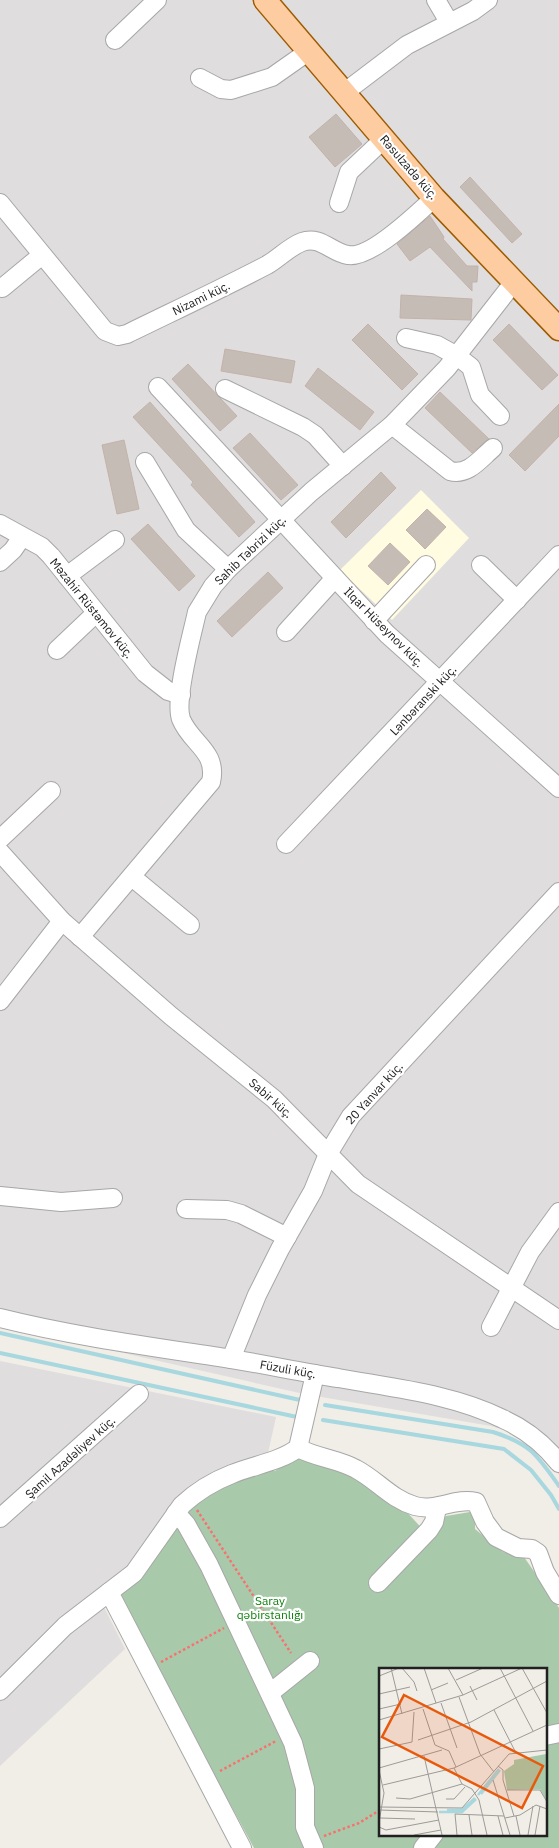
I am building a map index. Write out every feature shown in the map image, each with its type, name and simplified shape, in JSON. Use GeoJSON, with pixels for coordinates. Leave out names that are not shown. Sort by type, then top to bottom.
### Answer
{"type":"FeatureCollection","features":[{"type":"Feature","properties":{"kind":"main road","name":"Rəsulzadə küç."},"geometry":{"type":"LineString","coordinates":[[265,0],[434,198],[559,329]]}},
{"type":"Feature","properties":{"kind":"street"},"geometry":{"type":"LineString","coordinates":[[115,40],[157,0]]}},
{"type":"Feature","properties":{"kind":"street"},"geometry":{"type":"LineString","coordinates":[[436,0],[450,22]]}},
{"type":"Feature","properties":{"kind":"street"},"geometry":{"type":"LineString","coordinates":[[344,92],[408,46],[473,11],[488,0]]}},
{"type":"Feature","properties":{"kind":"street"},"geometry":{"type":"LineString","coordinates":[[200,78],[221,89],[231,90],[272,78],[309,51]]}},
{"type":"Feature","properties":{"kind":"street"},"geometry":{"type":"LineString","coordinates":[[339,203],[349,172],[384,139]]}},
{"type":"Feature","properties":{"kind":"street","name":"Nizami küç."},"geometry":{"type":"LineString","coordinates":[[0,203],[105,331],[118,336],[128,334],[261,268],[302,242],[319,241],[346,255],[357,255],[404,224],[434,198]]}},
{"type":"Feature","properties":{"kind":"street"},"geometry":{"type":"LineString","coordinates":[[2,288],[42,254]]}},
{"type":"Feature","properties":{"kind":"street","name":"Sahib Təbrizi küç."},"geometry":{"type":"LineString","coordinates":[[80,937],[212,782],[213,765],[181,718],[181,695],[197,612],[207,594],[228,569],[282,519],[392,425],[457,356],[514,282]]}},
{"type":"Feature","properties":{"kind":"street"},"geometry":{"type":"LineString","coordinates":[[406,338],[436,345],[457,356],[471,367],[480,394],[500,416]]}},
{"type":"Feature","properties":{"kind":"street","name":"İlqar Hüseynov küç."},"geometry":{"type":"LineString","coordinates":[[158,387],[282,519],[374,621],[559,788]]}},
{"type":"Feature","properties":{"kind":"street"},"geometry":{"type":"LineString","coordinates":[[225,389],[303,427],[315,436],[343,466]]}},
{"type":"Feature","properties":{"kind":"street"},"geometry":{"type":"LineString","coordinates":[[392,425],[450,471],[458,474],[466,471],[493,448]]}},
{"type":"Feature","properties":{"kind":"street"},"geometry":{"type":"LineString","coordinates":[[145,462],[186,530],[228,569]]}},
{"type":"Feature","properties":{"kind":"street","name":"Məzahir Rüstəmov küç."},"geometry":{"type":"LineString","coordinates":[[0,524],[42,547],[145,673],[168,691],[181,695]]}},
{"type":"Feature","properties":{"kind":"street"},"geometry":{"type":"LineString","coordinates":[[0,562],[13,550],[22,537]]}},
{"type":"Feature","properties":{"kind":"street"},"geometry":{"type":"LineString","coordinates":[[67,576],[115,540]]}},
{"type":"Feature","properties":{"kind":"street","name":"Lənbəranski küç."},"geometry":{"type":"LineString","coordinates":[[286,844],[559,554]]}},
{"type":"Feature","properties":{"kind":"street"},"geometry":{"type":"LineString","coordinates":[[374,621],[426,565]]}},
{"type":"Feature","properties":{"kind":"street"},"geometry":{"type":"LineString","coordinates":[[481,565],[517,600]]}},
{"type":"Feature","properties":{"kind":"street"},"geometry":{"type":"LineString","coordinates":[[286,632],[335,578]]}},
{"type":"Feature","properties":{"kind":"street"},"geometry":{"type":"LineString","coordinates":[[57,650],[96,612]]}},
{"type":"Feature","properties":{"kind":"street"},"geometry":{"type":"LineString","coordinates":[[0,839],[51,791]]}},
{"type":"Feature","properties":{"kind":"street","name":"Sabir küç."},"geometry":{"type":"LineString","coordinates":[[0,852],[62,921],[171,1016],[274,1099],[358,1184],[559,1320]]}},
{"type":"Feature","properties":{"kind":"street"},"geometry":{"type":"LineString","coordinates":[[132,877],[190,925]]}},
{"type":"Feature","properties":{"kind":"street","name":"20 Yanvar küç."},"geometry":{"type":"LineString","coordinates":[[230,1359],[257,1296],[286,1237],[313,1191],[328,1154],[351,1116],[559,892]]}},
{"type":"Feature","properties":{"kind":"street"},"geometry":{"type":"LineString","coordinates":[[0,1001],[62,921]]}},
{"type":"Feature","properties":{"kind":"street"},"geometry":{"type":"LineString","coordinates":[[0,1196],[61,1202],[113,1198]]}},
{"type":"Feature","properties":{"kind":"street"},"geometry":{"type":"LineString","coordinates":[[186,1209],[227,1210],[241,1214],[286,1237]]}},
{"type":"Feature","properties":{"kind":"street"},"geometry":{"type":"LineString","coordinates":[[491,1327],[530,1252],[559,1212]]}},
{"type":"Feature","properties":{"kind":"street","name":"Füzuli küç."},"geometry":{"type":"LineString","coordinates":[[0,1318],[53,1331],[230,1359],[462,1403],[503,1418],[528,1433],[548,1449],[559,1463]]}},
{"type":"Feature","properties":{"kind":"street"},"geometry":{"type":"LineString","coordinates":[[0,1691],[88,1606],[134,1573],[176,1513],[190,1498],[231,1474],[281,1458],[298,1448],[315,1374]]}},
{"type":"Feature","properties":{"kind":"street","name":"Şamil Azadəliyev küç."},"geometry":{"type":"LineString","coordinates":[[0,1518],[139,1394]]}},
{"type":"Feature","properties":{"kind":"street"},"geometry":{"type":"LineString","coordinates":[[298,1448],[358,1470],[392,1496],[416,1507],[437,1508],[468,1500],[476,1502],[485,1522],[496,1537],[518,1548],[532,1549],[538,1553],[545,1572],[559,1595]]}},
{"type":"Feature","properties":{"kind":"street"},"geometry":{"type":"LineString","coordinates":[[378,1583],[429,1530],[434,1522],[437,1508]]}},
{"type":"Feature","properties":{"kind":"street"},"geometry":{"type":"LineString","coordinates":[[176,1513],[186,1524],[209,1565],[288,1734],[305,1788],[304,1819],[312,1845]]}},
{"type":"Feature","properties":{"kind":"street"},"geometry":{"type":"LineString","coordinates":[[109,1592],[150,1668],[204,1780],[242,1848]]}},
{"type":"Feature","properties":{"kind":"street"},"geometry":{"type":"LineString","coordinates":[[270,1693],[310,1662]]}},
{"type":"Feature","properties":{"kind":"street"},"geometry":{"type":"LineString","coordinates":[[546,1736],[559,1733]]}},
{"type":"Feature","properties":{"kind":"street"},"geometry":{"type":"LineString","coordinates":[[423,1848],[432,1836]]}},
{"type":"Feature","properties":{"kind":"path"},"geometry":{"type":"LineString","coordinates":[[190,1498],[291,1653]]}},
{"type":"Feature","properties":{"kind":"path"},"geometry":{"type":"LineString","coordinates":[[150,1668],[236,1621]]}},
{"type":"Feature","properties":{"kind":"path"},"geometry":{"type":"LineString","coordinates":[[204,1780],[288,1734]]}},
{"type":"Feature","properties":{"kind":"path"},"geometry":{"type":"LineString","coordinates":[[312,1845],[359,1823],[379,1811]]}},
{"type":"Feature","properties":{"kind":"shaded area"},"geometry":{"type":"Polygon","coordinates":[[[0,0],[559,0],[559,1475],[547,1458],[514,1433],[491,1426],[304,1394],[0,1325],[0,0]]]}},
{"type":"Feature","properties":{"kind":"shaded area"},"geometry":{"type":"Polygon","coordinates":[[[421,490],[469,538],[392,620],[340,570],[421,490]]]}},
{"type":"Feature","properties":{"kind":"shaded area"},"geometry":{"type":"Polygon","coordinates":[[[0,1361],[276,1417],[268,1453],[199,1482],[137,1559],[97,1593],[125,1649],[0,1766],[0,1361]]]}},
{"type":"Feature","properties":{"kind":"green space","name":"Saray qəbirstanlığı"},"geometry":{"type":"Polygon","coordinates":[[[295,1457],[348,1469],[404,1509],[428,1535],[446,1516],[470,1512],[475,1518],[475,1529],[503,1552],[524,1557],[559,1608],[559,1848],[254,1848],[117,1596],[186,1507],[266,1466],[275,1471],[295,1457]]]}},
{"type":"Feature","properties":{"kind":"building"},"geometry":{"type":"Polygon","coordinates":[[[336,114],[362,144],[335,167],[309,137],[336,114]]]}},
{"type":"Feature","properties":{"kind":"building"},"geometry":{"type":"Polygon","coordinates":[[[470,177],[522,234],[512,243],[460,187],[470,177]]]}},
{"type":"Feature","properties":{"kind":"building"},"geometry":{"type":"Polygon","coordinates":[[[430,216],[444,237],[443,239],[467,266],[478,266],[477,282],[472,282],[472,291],[430,247],[410,261],[397,244],[430,216]]]}},
{"type":"Feature","properties":{"kind":"building"},"geometry":{"type":"Polygon","coordinates":[[[401,295],[472,299],[471,320],[400,318],[401,295]]]}},
{"type":"Feature","properties":{"kind":"building"},"geometry":{"type":"Polygon","coordinates":[[[368,324],[418,374],[402,390],[352,340],[368,324]]]}},
{"type":"Feature","properties":{"kind":"building"},"geometry":{"type":"Polygon","coordinates":[[[509,324],[558,375],[542,390],[493,340],[509,324]]]}},
{"type":"Feature","properties":{"kind":"building"},"geometry":{"type":"Polygon","coordinates":[[[225,349],[295,361],[291,383],[221,371],[225,349]]]}},
{"type":"Feature","properties":{"kind":"building"},"geometry":{"type":"Polygon","coordinates":[[[188,364],[237,416],[220,431],[172,379],[188,364]]]}},
{"type":"Feature","properties":{"kind":"building"},"geometry":{"type":"Polygon","coordinates":[[[318,368],[374,412],[360,430],[305,386],[318,368]]]}},
{"type":"Feature","properties":{"kind":"building"},"geometry":{"type":"Polygon","coordinates":[[[440,392],[489,439],[472,453],[425,408],[440,392]]]}},
{"type":"Feature","properties":{"kind":"building"},"geometry":{"type":"Polygon","coordinates":[[[150,402],[255,522],[239,537],[191,485],[193,482],[133,417],[150,402]]]}},
{"type":"Feature","properties":{"kind":"building"},"geometry":{"type":"Polygon","coordinates":[[[559,404],[559,436],[525,471],[509,455],[559,404]]]}},
{"type":"Feature","properties":{"kind":"building"},"geometry":{"type":"Polygon","coordinates":[[[250,433],[298,485],[281,500],[233,448],[250,433]]]}},
{"type":"Feature","properties":{"kind":"building"},"geometry":{"type":"Polygon","coordinates":[[[124,440],[139,509],[117,514],[102,445],[124,440]]]}},
{"type":"Feature","properties":{"kind":"building"},"geometry":{"type":"Polygon","coordinates":[[[381,472],[396,488],[346,538],[331,522],[381,472]]]}},
{"type":"Feature","properties":{"kind":"building"},"geometry":{"type":"Polygon","coordinates":[[[427,509],[446,527],[425,549],[406,530],[427,509]]]}},
{"type":"Feature","properties":{"kind":"building"},"geometry":{"type":"Polygon","coordinates":[[[148,524],[195,576],[179,591],[131,539],[148,524]]]}},
{"type":"Feature","properties":{"kind":"building"},"geometry":{"type":"Polygon","coordinates":[[[390,543],[410,562],[388,585],[368,566],[390,543]]]}},
{"type":"Feature","properties":{"kind":"building"},"geometry":{"type":"Polygon","coordinates":[[[268,572],[283,588],[232,637],[217,621],[268,572]]]}},
{"type":"Feature","properties":{"kind":"waterway"},"geometry":{"type":"LineString","coordinates":[[0,1333],[300,1400]]}},
{"type":"Feature","properties":{"kind":"waterway"},"geometry":{"type":"LineString","coordinates":[[0,1353],[297,1417]]}},
{"type":"Feature","properties":{"kind":"waterway"},"geometry":{"type":"LineString","coordinates":[[325,1405],[493,1432],[506,1436],[532,1452],[559,1486]]}},
{"type":"Feature","properties":{"kind":"waterway"},"geometry":{"type":"LineString","coordinates":[[323,1420],[504,1449],[531,1470],[551,1495],[559,1509]]}}]}
